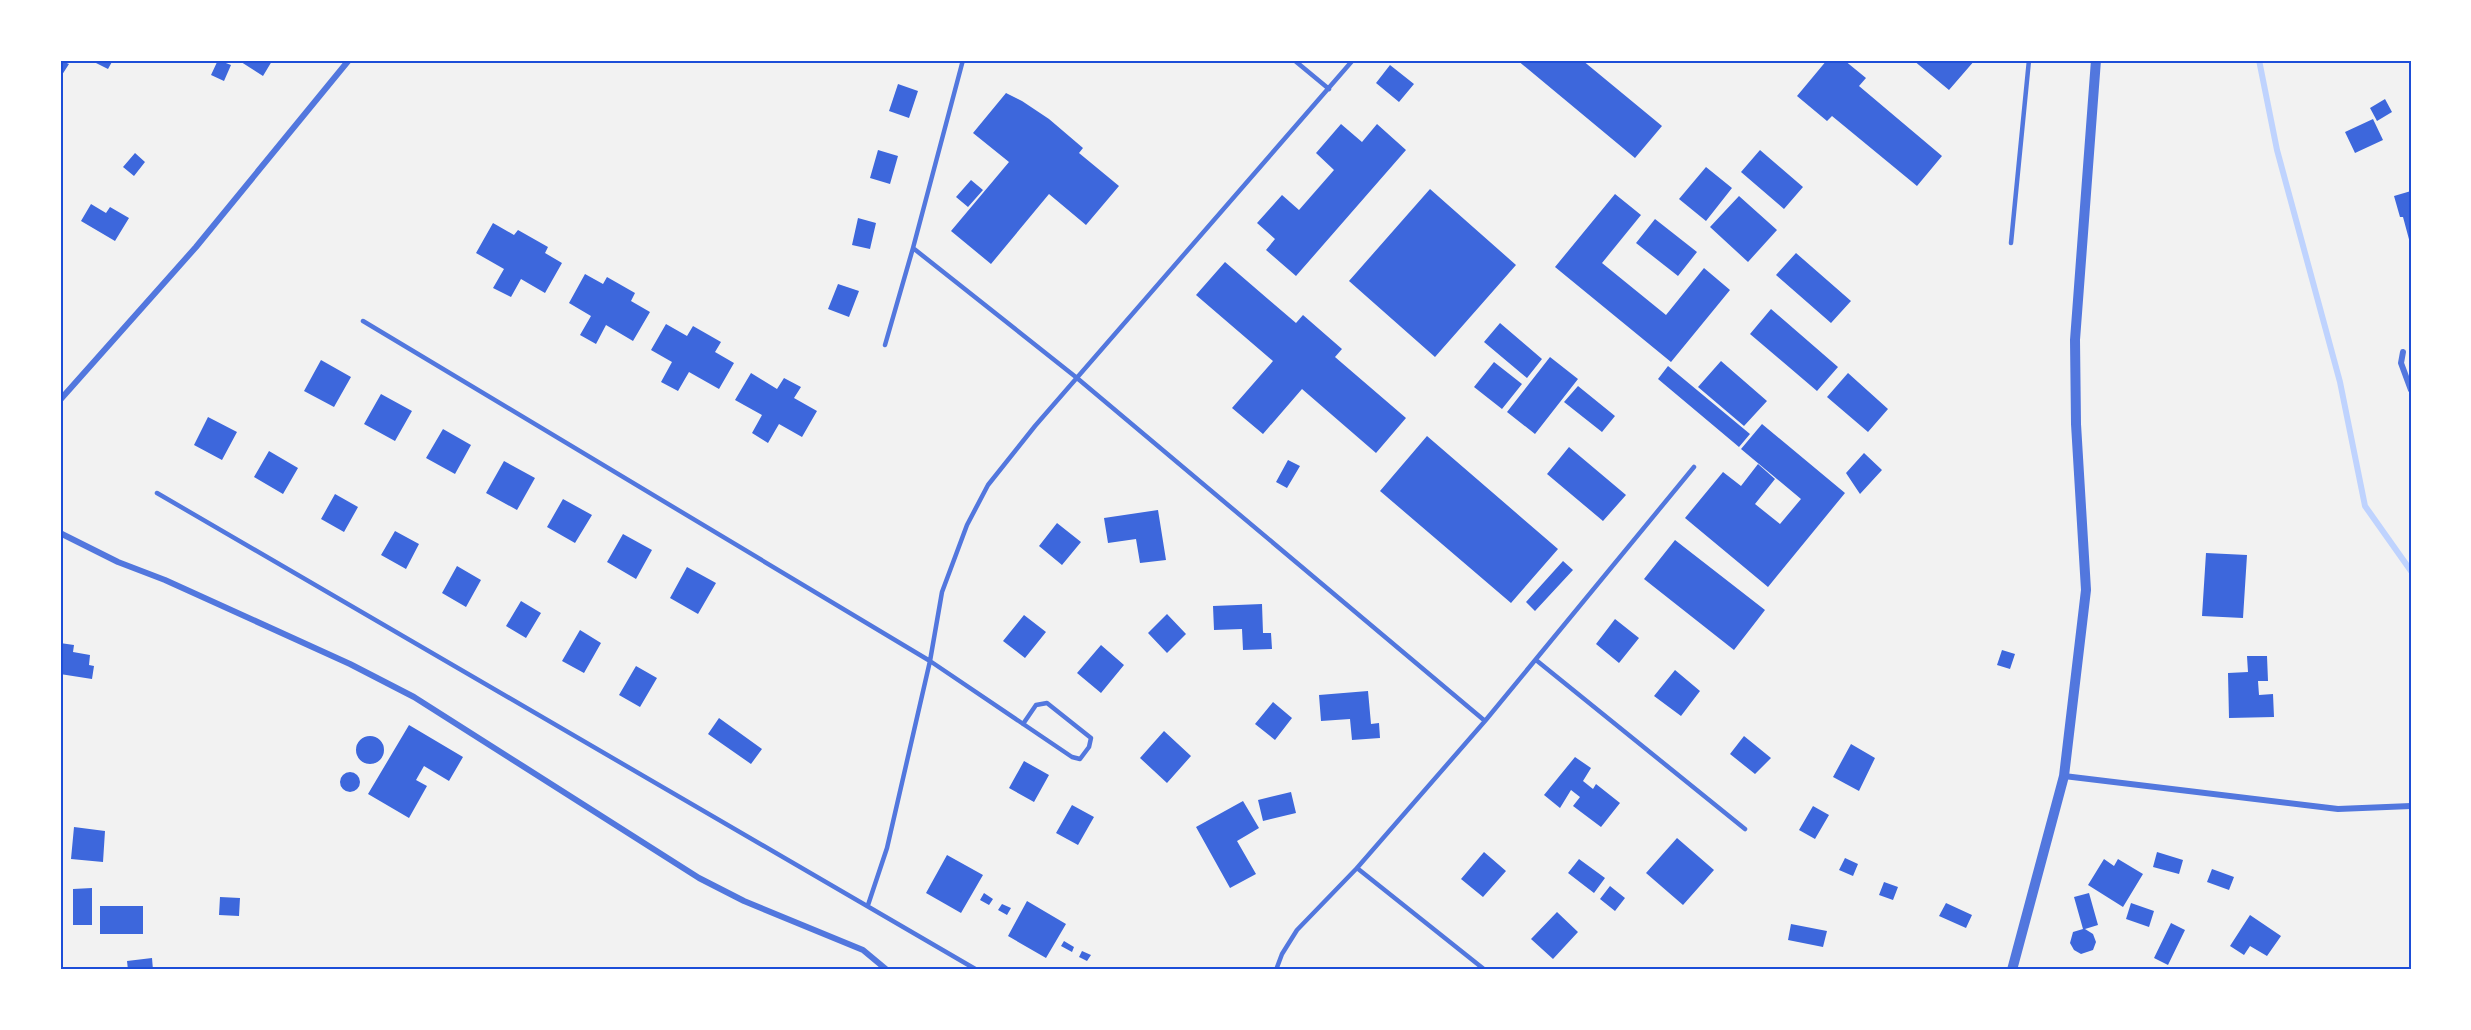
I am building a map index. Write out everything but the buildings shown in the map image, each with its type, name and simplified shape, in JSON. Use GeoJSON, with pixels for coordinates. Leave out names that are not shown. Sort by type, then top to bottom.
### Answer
{"type":"FeatureCollection","features":[{"type":"Feature","properties":{"kind":"street"},"geometry":{"type":"LineString","coordinates":[[60,400],[196,247],[349,60]]}},
{"type":"Feature","properties":{"kind":"street"},"geometry":{"type":"LineString","coordinates":[[2012,970],[2064,776],[2086,590],[2076,424],[2075,340],[2096,60]]}},
{"type":"Feature","properties":{"kind":"street"},"geometry":{"type":"LineString","coordinates":[[2403,352],[2401,363],[2411,390]]}},
{"type":"Feature","properties":{"kind":"street"},"geometry":{"type":"LineString","coordinates":[[60,533],[118,562],[165,580],[350,664],[414,697],[699,878],[744,901],[863,950],[887,970]]}},
{"type":"Feature","properties":{"kind":"street"},"geometry":{"type":"LineString","coordinates":[[2064,776],[2338,809],[2411,806]]}},
{"type":"Feature","properties":{"kind":"lane"},"geometry":{"type":"LineString","coordinates":[[885,345],[963,60]]}},
{"type":"Feature","properties":{"kind":"lane"},"geometry":{"type":"LineString","coordinates":[[1294,60],[1329,89]]}},
{"type":"Feature","properties":{"kind":"lane"},"geometry":{"type":"LineString","coordinates":[[868,905],[888,848],[930,661],[942,592],[967,525],[988,485],[1035,426],[1353,60]]}},
{"type":"Feature","properties":{"kind":"lane"},"geometry":{"type":"LineString","coordinates":[[2011,243],[2029,60]]}},
{"type":"Feature","properties":{"kind":"lane"},"geometry":{"type":"LineString","coordinates":[[913,248],[1077,378],[1485,721]]}},
{"type":"Feature","properties":{"kind":"lane"},"geometry":{"type":"LineString","coordinates":[[363,321],[930,661],[1023,724],[1072,757],[1080,759],[1089,747],[1091,738],[1047,703],[1036,705],[1023,724]]}},
{"type":"Feature","properties":{"kind":"lane"},"geometry":{"type":"LineString","coordinates":[[1276,970],[1282,954],[1297,930],[1357,868],[1485,721],[1694,467]]}},
{"type":"Feature","properties":{"kind":"lane"},"geometry":{"type":"LineString","coordinates":[[158,493],[977,970]]}},
{"type":"Feature","properties":{"kind":"lane"},"geometry":{"type":"LineString","coordinates":[[1536,660],[1745,829]]}},
{"type":"Feature","properties":{"kind":"lane"},"geometry":{"type":"LineString","coordinates":[[1357,868],[1485,970]]}},
{"type":"Feature","properties":{"kind":"waterway"},"geometry":{"type":"LineString","coordinates":[[2259,60],[2277,150],[2340,382],[2365,506],[2411,571]]}}]}
